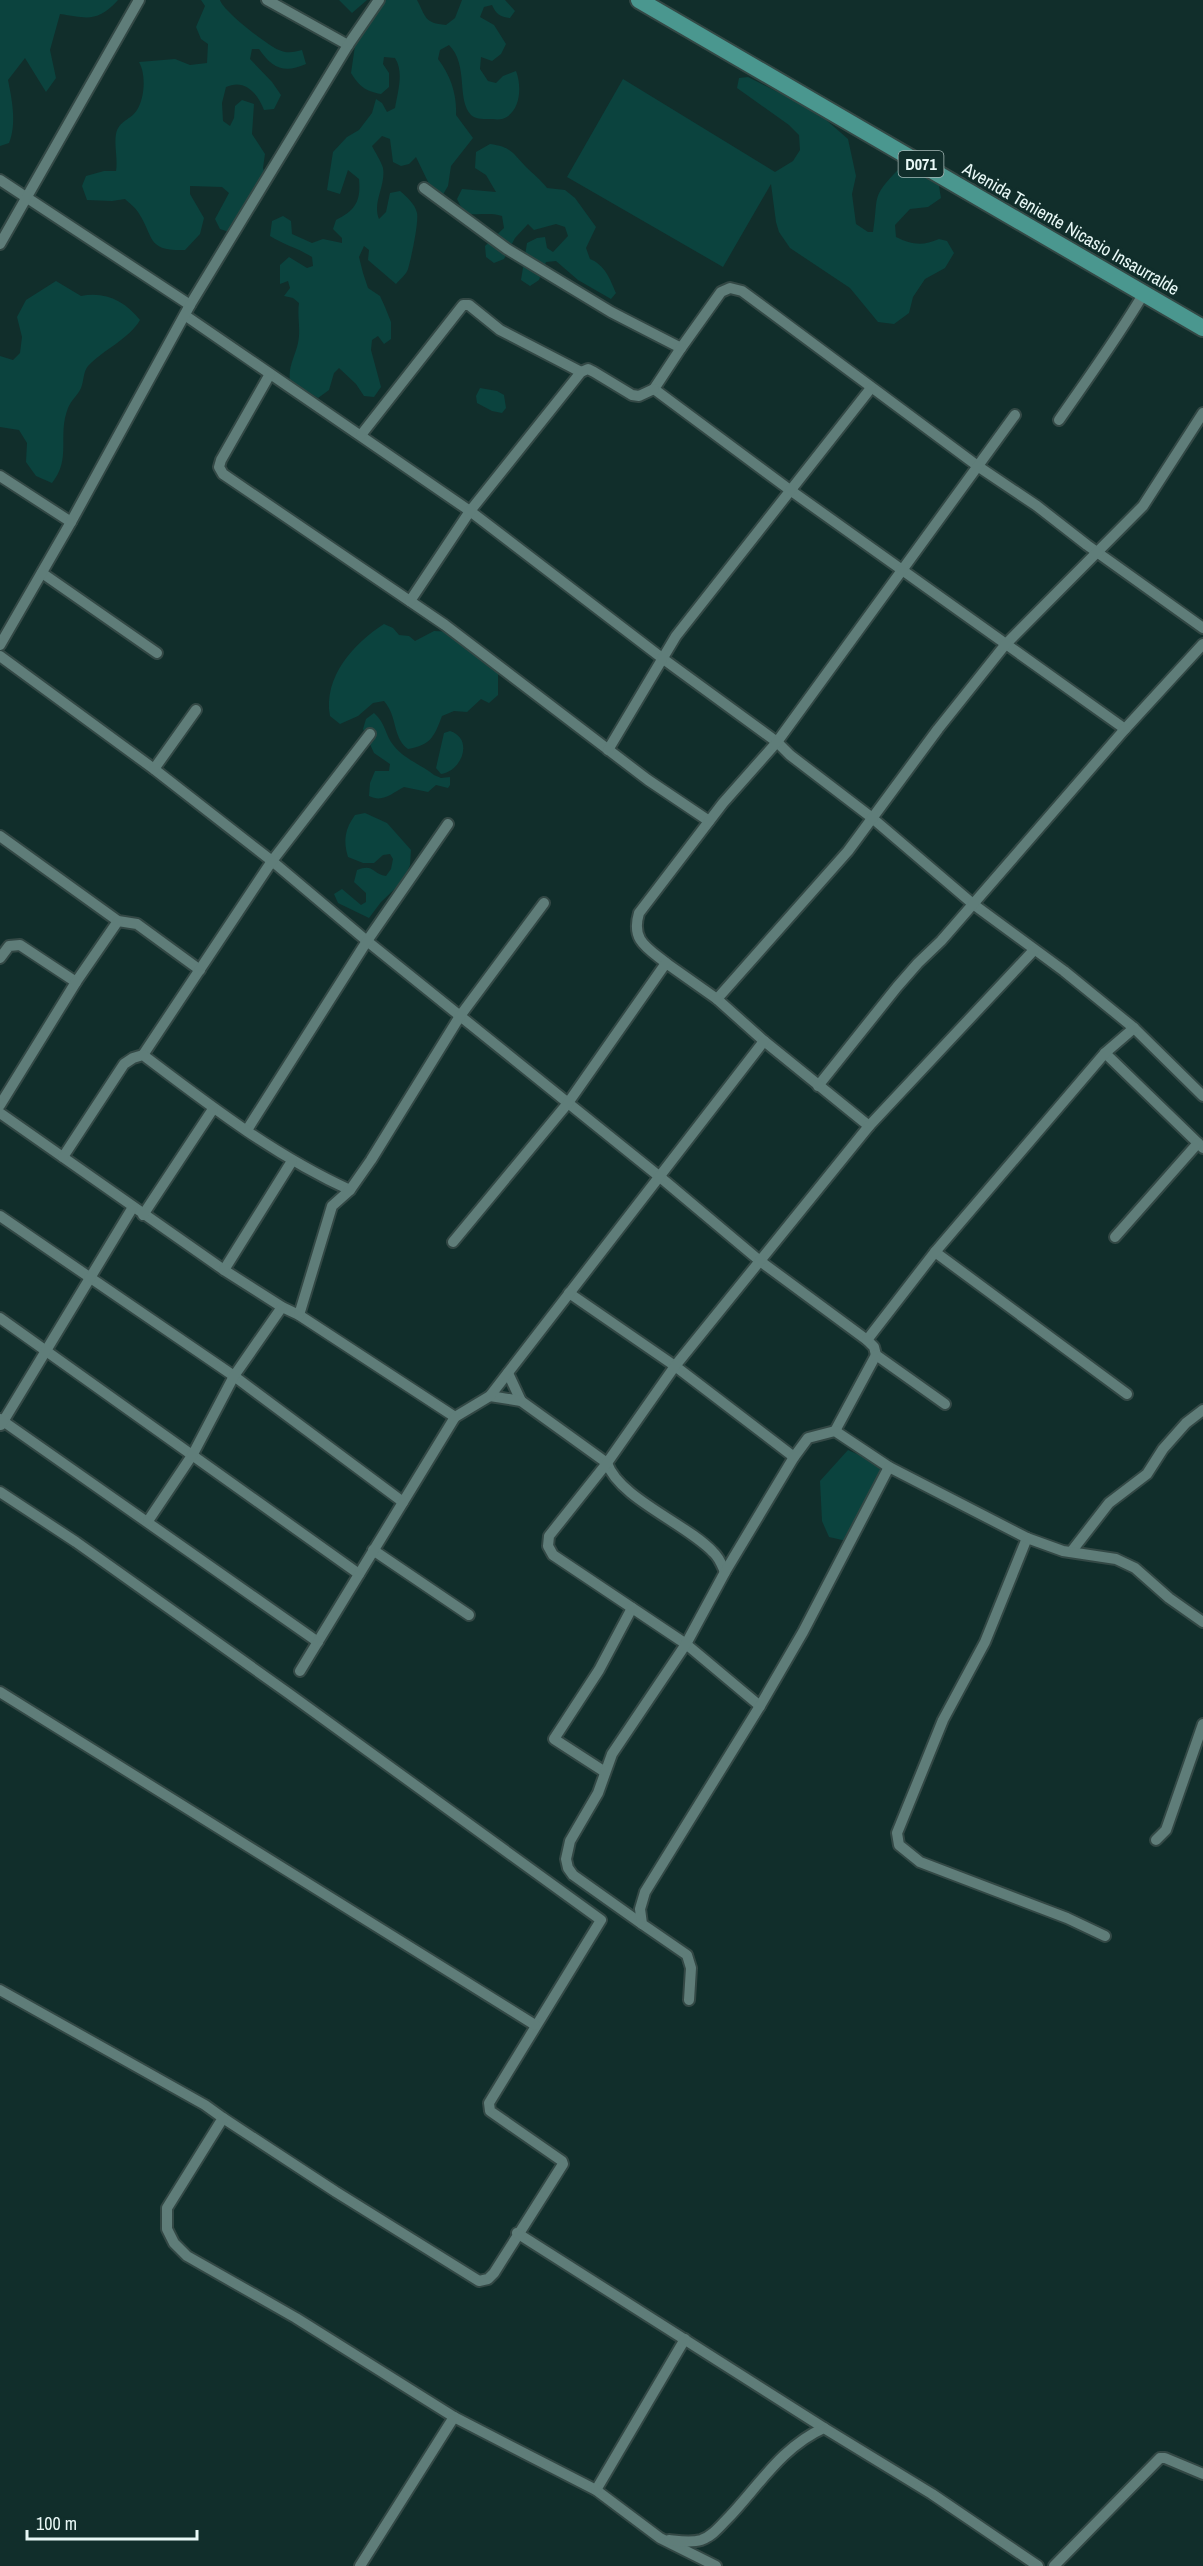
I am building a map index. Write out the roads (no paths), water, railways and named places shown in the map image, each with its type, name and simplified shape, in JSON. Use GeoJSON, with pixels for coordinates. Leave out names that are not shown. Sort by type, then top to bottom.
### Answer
{"type":"FeatureCollection","features":[{"type":"Feature","properties":{"kind":"main road","name":"Avenida Teniente Nicasio Insaurralde"},"geometry":{"type":"LineString","coordinates":[[639,0],[1203,328]]}},
{"type":"Feature","properties":{"kind":"street"},"geometry":{"type":"LineString","coordinates":[[0,244],[139,0]]}},
{"type":"Feature","properties":{"kind":"street"},"geometry":{"type":"LineString","coordinates":[[267,0],[348,45]]}},
{"type":"Feature","properties":{"kind":"street"},"geometry":{"type":"LineString","coordinates":[[0,645],[71,522],[190,305],[348,45],[379,0]]}},
{"type":"Feature","properties":{"kind":"street"},"geometry":{"type":"LineString","coordinates":[[0,180],[190,305]]}},
{"type":"Feature","properties":{"kind":"street"},"geometry":{"type":"LineString","coordinates":[[424,188],[507,249],[610,312],[681,348]]}},
{"type":"Feature","properties":{"kind":"street"},"geometry":{"type":"LineString","coordinates":[[410,601],[470,511],[581,372],[588,369],[632,395],[639,396],[654,390],[721,292],[737,288],[979,467],[1037,506],[1203,628]]}},
{"type":"Feature","properties":{"kind":"street"},"geometry":{"type":"LineString","coordinates":[[1059,420],[1101,358],[1116,342],[1144,293]]}},
{"type":"Feature","properties":{"kind":"street"},"geometry":{"type":"LineString","coordinates":[[361,435],[463,305],[469,305],[500,330],[581,372]]}},
{"type":"Feature","properties":{"kind":"street"},"geometry":{"type":"LineString","coordinates":[[186,316],[470,511],[662,658],[777,742],[973,903],[1134,1028],[1203,1095]]}},
{"type":"Feature","properties":{"kind":"street"},"geometry":{"type":"LineString","coordinates":[[270,374],[221,459],[219,467],[223,474],[410,601],[608,750],[709,820]]}},
{"type":"Feature","properties":{"kind":"street"},"geometry":{"type":"LineString","coordinates":[[608,750],[662,658],[708,593],[871,388]]}},
{"type":"Feature","properties":{"kind":"street"},"geometry":{"type":"LineString","coordinates":[[654,390],[903,572],[1125,729]]}},
{"type":"Feature","properties":{"kind":"street"},"geometry":{"type":"LineString","coordinates":[[717,999],[848,851],[871,817],[1005,645],[1027,620],[1098,553],[1143,506],[1203,413]]}},
{"type":"Feature","properties":{"kind":"street"},"geometry":{"type":"LineString","coordinates":[[869,1126],[764,1041],[717,999],[666,963],[638,938],[635,925],[639,913],[709,820],[777,742],[903,572],[930,530],[979,467],[1015,415]]}},
{"type":"Feature","properties":{"kind":"street"},"geometry":{"type":"LineString","coordinates":[[0,476],[71,522]]}},
{"type":"Feature","properties":{"kind":"street"},"geometry":{"type":"LineString","coordinates":[[42,573],[157,653]]}},
{"type":"Feature","properties":{"kind":"street"},"geometry":{"type":"LineString","coordinates":[[818,1086],[897,987],[941,941],[1125,729],[1203,644]]}},
{"type":"Feature","properties":{"kind":"street"},"geometry":{"type":"LineString","coordinates":[[0,656],[154,769],[272,861],[760,1261],[867,1340],[874,1347],[876,1355],[945,1404]]}},
{"type":"Feature","properties":{"kind":"street"},"geometry":{"type":"LineString","coordinates":[[154,769],[196,710]]}},
{"type":"Feature","properties":{"kind":"street"},"geometry":{"type":"LineString","coordinates":[[63,1157],[124,1064],[143,1055],[272,861],[370,734]]}},
{"type":"Feature","properties":{"kind":"street"},"geometry":{"type":"LineString","coordinates":[[248,1131],[367,941],[448,824]]}},
{"type":"Feature","properties":{"kind":"street"},"geometry":{"type":"LineString","coordinates":[[0,836],[118,921],[137,924],[200,970]]}},
{"type":"Feature","properties":{"kind":"street"},"geometry":{"type":"LineString","coordinates":[[299,1315],[332,1206],[350,1190],[460,1016],[544,903]]}},
{"type":"Feature","properties":{"kind":"street"},"geometry":{"type":"LineString","coordinates":[[0,1105],[76,982],[118,921]]}},
{"type":"Feature","properties":{"kind":"street"},"geometry":{"type":"LineString","coordinates":[[0,958],[9,946],[20,945],[76,982]]}},
{"type":"Feature","properties":{"kind":"street"},"geometry":{"type":"LineString","coordinates":[[760,1706],[686,1644],[553,1555],[549,1546],[549,1536],[607,1463],[675,1366],[869,1126],[1034,950]]}},
{"type":"Feature","properties":{"kind":"street"},"geometry":{"type":"LineString","coordinates":[[453,1242],[568,1103],[666,963]]}},
{"type":"Feature","properties":{"kind":"street"},"geometry":{"type":"LineString","coordinates":[[867,1340],[935,1252],[1105,1053],[1134,1028]]}},
{"type":"Feature","properties":{"kind":"street"},"geometry":{"type":"LineString","coordinates":[[300,1671],[455,1418],[490,1396],[764,1041]]}},
{"type":"Feature","properties":{"kind":"street"},"geometry":{"type":"LineString","coordinates":[[1105,1053],[1200,1145],[1115,1237]]}},
{"type":"Feature","properties":{"kind":"street"},"geometry":{"type":"LineString","coordinates":[[143,1055],[213,1109],[292,1161],[350,1190]]}},
{"type":"Feature","properties":{"kind":"street"},"geometry":{"type":"LineString","coordinates":[[143,1215],[213,1109]]}},
{"type":"Feature","properties":{"kind":"street"},"geometry":{"type":"LineString","coordinates":[[0,1113],[224,1270],[282,1308],[299,1315],[455,1418]]}},
{"type":"Feature","properties":{"kind":"street"},"geometry":{"type":"LineString","coordinates":[[224,1270],[292,1161]]}},
{"type":"Feature","properties":{"kind":"street"},"geometry":{"type":"LineString","coordinates":[[133,1208],[1,1423],[148,1521],[318,1642]]}},
{"type":"Feature","properties":{"kind":"street"},"geometry":{"type":"LineString","coordinates":[[0,1216],[234,1376],[403,1502]]}},
{"type":"Feature","properties":{"kind":"street"},"geometry":{"type":"LineString","coordinates":[[935,1252],[1127,1394]]}},
{"type":"Feature","properties":{"kind":"street"},"geometry":{"type":"LineString","coordinates":[[569,1293],[675,1366],[794,1457]]}},
{"type":"Feature","properties":{"kind":"street"},"geometry":{"type":"LineString","coordinates":[[148,1521],[193,1454],[234,1376],[282,1308]]}},
{"type":"Feature","properties":{"kind":"street"},"geometry":{"type":"LineString","coordinates":[[0,1318],[359,1574]]}},
{"type":"Feature","properties":{"kind":"street"},"geometry":{"type":"LineString","coordinates":[[688,2000],[691,1968],[687,1955],[573,1875],[566,1859],[570,1841],[598,1793],[612,1755],[686,1644],[794,1457],[808,1438],[835,1431],[876,1355]]}},
{"type":"Feature","properties":{"kind":"street"},"geometry":{"type":"LineString","coordinates":[[508,1373],[521,1401]]}},
{"type":"Feature","properties":{"kind":"street"},"geometry":{"type":"LineString","coordinates":[[490,1396],[521,1401],[607,1463],[614,1476],[636,1496],[712,1551],[726,1572]]}},
{"type":"Feature","properties":{"kind":"street"},"geometry":{"type":"LineString","coordinates":[[1071,1552],[1109,1503],[1147,1474],[1170,1440],[1186,1423],[1203,1410]]}},
{"type":"Feature","properties":{"kind":"street"},"geometry":{"type":"LineString","coordinates":[[835,1431],[889,1467],[1027,1538],[1071,1552],[1116,1559],[1135,1568],[1169,1598],[1203,1622]]}},
{"type":"Feature","properties":{"kind":"street"},"geometry":{"type":"LineString","coordinates":[[642,1923],[640,1909],[645,1892],[803,1632],[889,1467]]}},
{"type":"Feature","properties":{"kind":"street"},"geometry":{"type":"LineString","coordinates":[[0,1492],[76,1542],[601,1920]]}},
{"type":"Feature","properties":{"kind":"street"},"geometry":{"type":"LineString","coordinates":[[1027,1538],[985,1642],[943,1720],[897,1833],[897,1839],[899,1845],[920,1862],[1067,1918],[1105,1936]]}},
{"type":"Feature","properties":{"kind":"street"},"geometry":{"type":"LineString","coordinates":[[373,1550],[469,1615]]}},
{"type":"Feature","properties":{"kind":"street"},"geometry":{"type":"LineString","coordinates":[[605,1772],[555,1739],[599,1670],[632,1608]]}},
{"type":"Feature","properties":{"kind":"street"},"geometry":{"type":"LineString","coordinates":[[0,1692],[535,2025]]}},
{"type":"Feature","properties":{"kind":"street"},"geometry":{"type":"LineString","coordinates":[[1156,1840],[1166,1830],[1203,1724]]}},
{"type":"Feature","properties":{"kind":"street"},"geometry":{"type":"LineString","coordinates":[[0,1990],[205,2105],[336,2192],[479,2281],[488,2279],[494,2273],[563,2164],[562,2161],[490,2111],[489,2103],[535,2025],[614,1903]]}},
{"type":"Feature","properties":{"kind":"street"},"geometry":{"type":"LineString","coordinates":[[224,2118],[167,2208],[167,2229],[174,2243],[187,2256],[296,2319],[454,2417],[596,2490],[663,2539],[716,2566]]}},
{"type":"Feature","properties":{"kind":"street"},"geometry":{"type":"LineString","coordinates":[[518,2233],[824,2428],[863,2450],[1038,2566]]}},
{"type":"Feature","properties":{"kind":"street"},"geometry":{"type":"LineString","coordinates":[[596,2490],[685,2339]]}},
{"type":"Feature","properties":{"kind":"street"},"geometry":{"type":"LineString","coordinates":[[360,2566],[454,2417]]}},
{"type":"Feature","properties":{"kind":"street"},"geometry":{"type":"LineString","coordinates":[[663,2539],[699,2541],[711,2535],[745,2500],[772,2467],[811,2433],[824,2428]]}},
{"type":"Feature","properties":{"kind":"street"},"geometry":{"type":"LineString","coordinates":[[1054,2566],[1160,2458],[1203,2474]]}}]}
